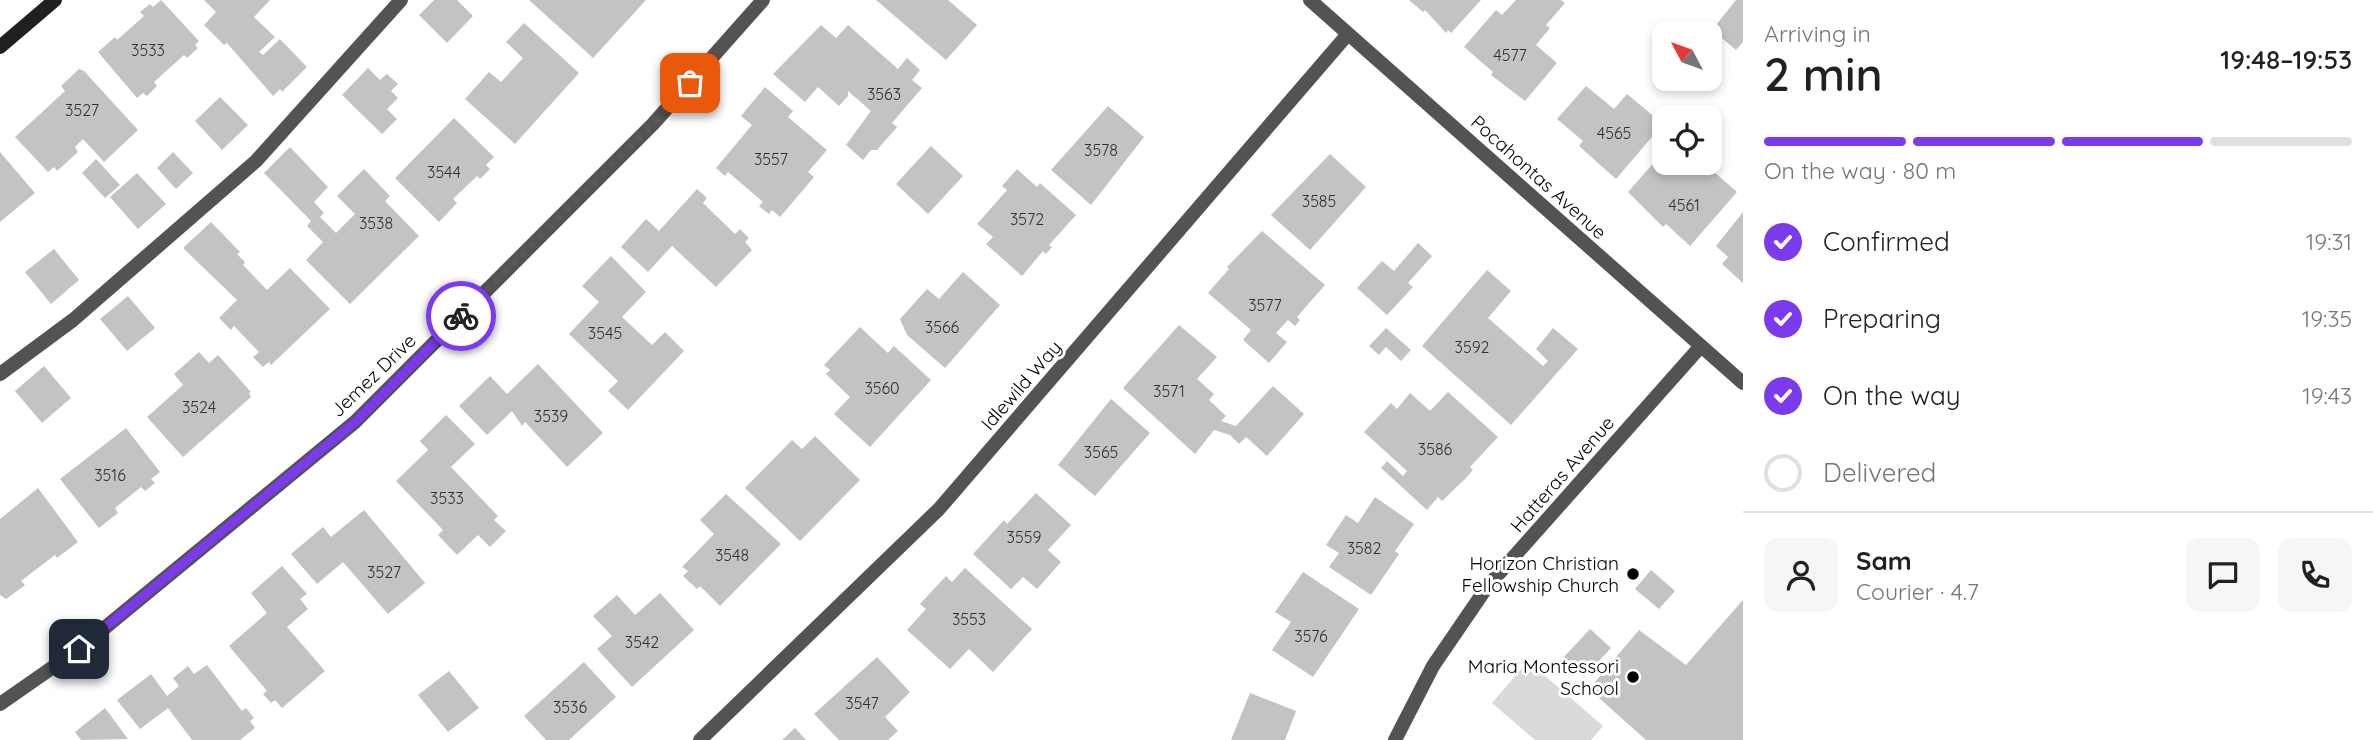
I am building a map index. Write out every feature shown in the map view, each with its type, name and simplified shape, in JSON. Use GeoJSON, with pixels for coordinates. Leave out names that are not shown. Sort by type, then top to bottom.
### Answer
{"type":"FeatureCollection","features":[{"type":"Feature","properties":{"kind":"main road"},"geometry":{"type":"LineString","coordinates":[[0,47],[55,0]]}},
{"type":"Feature","properties":{"kind":"street"},"geometry":{"type":"LineString","coordinates":[[0,374],[73,320],[256,161],[401,0]]}},
{"type":"Feature","properties":{"kind":"street","name":"Jemez Drive"},"geometry":{"type":"LineString","coordinates":[[0,704],[79,649],[355,422],[653,124],[763,0]]}},
{"type":"Feature","properties":{"kind":"street","name":"Pocahontas Avenue"},"geometry":{"type":"LineString","coordinates":[[1310,0],[1743,383]]}},
{"type":"Feature","properties":{"kind":"street","name":"Idlewild Way"},"geometry":{"type":"LineString","coordinates":[[700,740],[939,509],[1348,34]]}},
{"type":"Feature","properties":{"kind":"street","name":"Hatteras Avenue"},"geometry":{"type":"LineString","coordinates":[[1395,740],[1433,666],[1488,587],[1701,346]]}},
{"type":"Feature","properties":{"kind":"shaded area"},"geometry":{"type":"Polygon","coordinates":[[[1528,661],[1603,726],[1591,740],[1535,740],[1492,703],[1528,661]]]}},
{"type":"Feature","properties":{"kind":"building"},"geometry":{"type":"Polygon","coordinates":[[[161,0],[199,41],[195,45],[198,48],[187,58],[184,55],[154,82],[157,86],[147,96],[143,93],[137,98],[98,52],[115,37],[117,40],[144,16],[140,12],[150,4],[153,7],[161,0]]]}},
{"type":"Feature","properties":{"kind":"building"},"geometry":{"type":"Polygon","coordinates":[[[204,0],[270,0],[254,17],[275,37],[259,52],[263,55],[280,39],[307,67],[282,92],[280,89],[273,96],[227,43],[224,45],[204,25],[216,12],[204,0]]]}},
{"type":"Feature","properties":{"kind":"building"},"geometry":{"type":"Polygon","coordinates":[[[434,0],[457,0],[473,16],[447,43],[419,15],[434,0]]]}},
{"type":"Feature","properties":{"kind":"building"},"geometry":{"type":"Polygon","coordinates":[[[529,0],[646,0],[593,58],[529,0]]]}},
{"type":"Feature","properties":{"kind":"building"},"geometry":{"type":"Polygon","coordinates":[[[876,0],[948,0],[977,25],[946,60],[876,0]]]}},
{"type":"Feature","properties":{"kind":"building"},"geometry":{"type":"Polygon","coordinates":[[[1409,0],[1481,0],[1451,33],[1448,30],[1446,33],[1425,10],[1423,12],[1409,0]]]}},
{"type":"Feature","properties":{"kind":"building"},"geometry":{"type":"Polygon","coordinates":[[[1516,0],[1561,0],[1565,3],[1546,25],[1550,28],[1536,45],[1557,63],[1525,101],[1491,75],[1493,72],[1464,47],[1496,10],[1502,15],[1516,0]]]}},
{"type":"Feature","properties":{"kind":"building"},"geometry":{"type":"Polygon","coordinates":[[[1736,0],[1743,0],[1743,42],[1736,50],[1722,38],[1722,21],[1719,21],[1736,0]]]}},
{"type":"Feature","properties":{"kind":"building"},"geometry":{"type":"Polygon","coordinates":[[[524,23],[579,73],[515,144],[465,99],[489,72],[501,82],[523,58],[506,42],[524,23]]]}},
{"type":"Feature","properties":{"kind":"building"},"geometry":{"type":"Polygon","coordinates":[[[821,25],[836,38],[848,25],[898,69],[907,58],[920,70],[912,80],[922,88],[892,123],[897,127],[877,150],[871,150],[863,160],[846,145],[871,111],[848,91],[848,96],[839,106],[818,87],[805,102],[773,74],[821,25]]]}},
{"type":"Feature","properties":{"kind":"building"},"geometry":{"type":"Polygon","coordinates":[[[368,68],[380,80],[387,74],[398,84],[391,91],[398,98],[387,109],[397,119],[382,134],[342,95],[368,68]]]}},
{"type":"Feature","properties":{"kind":"building"},"geometry":{"type":"Polygon","coordinates":[[[79,69],[84,71],[138,130],[104,162],[83,139],[75,147],[78,152],[57,171],[54,167],[48,172],[15,137],[65,91],[61,86],[79,69]]]}},
{"type":"Feature","properties":{"kind":"building"},"geometry":{"type":"Polygon","coordinates":[[[1586,86],[1614,109],[1627,94],[1652,115],[1652,137],[1616,179],[1579,146],[1583,141],[1557,119],[1586,86]]]}},
{"type":"Feature","properties":{"kind":"building"},"geometry":{"type":"Polygon","coordinates":[[[765,87],[793,111],[788,117],[827,150],[808,172],[814,177],[780,217],[772,210],[769,214],[759,206],[763,202],[728,172],[725,176],[716,168],[752,125],[741,116],[765,87]]]}},
{"type":"Feature","properties":{"kind":"building"},"geometry":{"type":"Polygon","coordinates":[[[220,97],[248,125],[222,150],[195,121],[220,97]]]}},
{"type":"Feature","properties":{"kind":"building"},"geometry":{"type":"Polygon","coordinates":[[[1108,106],[1144,137],[1091,205],[1051,170],[1108,106]]]}},
{"type":"Feature","properties":{"kind":"building"},"geometry":{"type":"Polygon","coordinates":[[[454,118],[494,157],[486,165],[490,169],[480,179],[477,176],[453,199],[457,203],[439,222],[395,178],[454,118]]]}},
{"type":"Feature","properties":{"kind":"building"},"geometry":{"type":"Polygon","coordinates":[[[931,146],[963,176],[928,214],[896,184],[931,146]]]}},
{"type":"Feature","properties":{"kind":"building"},"geometry":{"type":"Polygon","coordinates":[[[290,147],[328,187],[314,202],[324,213],[320,217],[336,233],[355,214],[337,196],[364,169],[390,196],[385,201],[419,236],[350,304],[306,260],[323,242],[307,226],[311,221],[264,173],[290,147]]]}},
{"type":"Feature","properties":{"kind":"building"},"geometry":{"type":"Polygon","coordinates":[[[0,152],[35,193],[0,222],[0,152]]]}},
{"type":"Feature","properties":{"kind":"building"},"geometry":{"type":"Polygon","coordinates":[[[173,152],[193,173],[176,189],[157,168],[173,152]]]}},
{"type":"Feature","properties":{"kind":"building"},"geometry":{"type":"Polygon","coordinates":[[[1330,154],[1366,187],[1310,250],[1271,215],[1330,154]]]}},
{"type":"Feature","properties":{"kind":"building"},"geometry":{"type":"Polygon","coordinates":[[[96,159],[120,185],[105,198],[82,173],[96,159]]]}},
{"type":"Feature","properties":{"kind":"building"},"geometry":{"type":"Polygon","coordinates":[[[1652,165],[1652,175],[1718,175],[1737,192],[1690,246],[1666,224],[1663,227],[1628,192],[1652,165]]]}},
{"type":"Feature","properties":{"kind":"building"},"geometry":{"type":"Polygon","coordinates":[[[1017,169],[1037,187],[1040,183],[1076,215],[1049,245],[1052,247],[1046,254],[1043,251],[1022,276],[986,244],[993,237],[977,224],[1007,190],[1002,186],[1017,169]]]}},
{"type":"Feature","properties":{"kind":"building"},"geometry":{"type":"Polygon","coordinates":[[[137,173],[166,204],[138,229],[110,197],[137,173]]]}},
{"type":"Feature","properties":{"kind":"building"},"geometry":{"type":"Polygon","coordinates":[[[697,189],[707,198],[703,203],[735,234],[740,229],[749,238],[745,242],[752,250],[716,287],[672,246],[648,272],[621,247],[646,219],[659,231],[697,189]]]}},
{"type":"Feature","properties":{"kind":"building"},"geometry":{"type":"Polygon","coordinates":[[[1743,212],[1743,283],[1722,264],[1728,257],[1716,246],[1743,212]]]}},
{"type":"Feature","properties":{"kind":"building"},"geometry":{"type":"Polygon","coordinates":[[[211,222],[240,252],[237,254],[245,262],[243,265],[267,290],[290,268],[330,309],[271,365],[269,362],[263,367],[253,357],[259,352],[234,326],[231,330],[219,318],[237,300],[183,248],[211,222]]]}},
{"type":"Feature","properties":{"kind":"building"},"geometry":{"type":"Polygon","coordinates":[[[1262,231],[1325,285],[1297,317],[1300,320],[1295,326],[1288,320],[1276,333],[1287,342],[1269,363],[1243,340],[1251,330],[1208,293],[1229,269],[1227,267],[1262,231]]]}},
{"type":"Feature","properties":{"kind":"building"},"geometry":{"type":"Polygon","coordinates":[[[1418,243],[1432,256],[1408,283],[1413,287],[1387,315],[1357,288],[1382,261],[1394,271],[1418,243]]]}},
{"type":"Feature","properties":{"kind":"building"},"geometry":{"type":"Polygon","coordinates":[[[54,249],[79,280],[51,304],[25,272],[54,249]]]}},
{"type":"Feature","properties":{"kind":"building"},"geometry":{"type":"Polygon","coordinates":[[[611,256],[646,292],[622,317],[652,345],[665,332],[684,351],[628,410],[608,391],[618,381],[569,334],[599,302],[582,286],[611,256]]]}},
{"type":"Feature","properties":{"kind":"building"},"geometry":{"type":"Polygon","coordinates":[[[1487,270],[1511,291],[1488,318],[1543,366],[1548,361],[1536,349],[1553,328],[1578,349],[1511,425],[1422,346],[1487,270]]]}},
{"type":"Feature","properties":{"kind":"building"},"geometry":{"type":"Polygon","coordinates":[[[963,272],[1000,305],[945,368],[907,335],[900,319],[927,289],[939,299],[963,272]]]}},
{"type":"Feature","properties":{"kind":"building"},"geometry":{"type":"Polygon","coordinates":[[[128,296],[155,328],[127,351],[100,319],[128,296]]]}},
{"type":"Feature","properties":{"kind":"building"},"geometry":{"type":"Polygon","coordinates":[[[1179,325],[1217,357],[1197,379],[1214,394],[1209,400],[1226,416],[1221,421],[1236,426],[1273,386],[1304,414],[1267,456],[1246,437],[1239,444],[1230,435],[1214,430],[1195,454],[1123,388],[1179,325]]]}},
{"type":"Feature","properties":{"kind":"building"},"geometry":{"type":"Polygon","coordinates":[[[860,327],[888,353],[894,346],[931,380],[870,447],[834,414],[850,397],[826,374],[830,370],[824,365],[860,327]]]}},
{"type":"Feature","properties":{"kind":"building"},"geometry":{"type":"Polygon","coordinates":[[[1386,328],[1411,350],[1401,361],[1386,347],[1379,355],[1369,346],[1386,328]]]}},
{"type":"Feature","properties":{"kind":"building"},"geometry":{"type":"Polygon","coordinates":[[[199,352],[209,363],[218,355],[251,392],[251,397],[183,457],[147,417],[183,385],[174,374],[199,352]]]}},
{"type":"Feature","properties":{"kind":"building"},"geometry":{"type":"Polygon","coordinates":[[[538,364],[603,433],[567,467],[525,422],[522,426],[512,411],[487,435],[459,406],[490,376],[507,394],[538,364]]]}},
{"type":"Feature","properties":{"kind":"building"},"geometry":{"type":"Polygon","coordinates":[[[44,366],[71,398],[42,423],[15,391],[44,366]]]}},
{"type":"Feature","properties":{"kind":"building"},"geometry":{"type":"Polygon","coordinates":[[[1448,392],[1498,437],[1470,467],[1473,470],[1466,478],[1442,501],[1438,497],[1427,510],[1381,468],[1387,461],[1403,476],[1407,471],[1364,432],[1391,403],[1397,409],[1410,393],[1430,411],[1448,392]]]}},
{"type":"Feature","properties":{"kind":"building"},"geometry":{"type":"Polygon","coordinates":[[[1111,399],[1150,433],[1095,496],[1058,465],[1111,399]]]}},
{"type":"Feature","properties":{"kind":"building"},"geometry":{"type":"Polygon","coordinates":[[[446,415],[475,444],[451,467],[498,516],[494,520],[506,531],[490,547],[478,535],[457,555],[438,535],[443,530],[396,481],[428,450],[420,441],[446,415]]]}},
{"type":"Feature","properties":{"kind":"building"},"geometry":{"type":"Polygon","coordinates":[[[126,428],[160,472],[151,479],[155,483],[145,491],[141,487],[115,508],[118,513],[99,528],[60,479],[126,428]]]}},
{"type":"Feature","properties":{"kind":"building"},"geometry":{"type":"Polygon","coordinates":[[[815,436],[860,480],[800,541],[745,488],[792,440],[802,449],[815,436]]]}},
{"type":"Feature","properties":{"kind":"building"},"geometry":{"type":"Polygon","coordinates":[[[38,488],[78,542],[57,558],[55,555],[21,581],[25,585],[6,599],[0,595],[0,519],[38,488]]]}},
{"type":"Feature","properties":{"kind":"building"},"geometry":{"type":"Polygon","coordinates":[[[1036,493],[1071,525],[1048,550],[1061,562],[1037,589],[1023,577],[1011,589],[973,554],[1004,520],[1007,524],[1036,493]]]}},
{"type":"Feature","properties":{"kind":"building"},"geometry":{"type":"Polygon","coordinates":[[[726,494],[781,544],[720,606],[700,586],[697,589],[683,576],[688,571],[682,567],[714,534],[700,520],[726,494]]]}},
{"type":"Feature","properties":{"kind":"building"},"geometry":{"type":"Polygon","coordinates":[[[1375,497],[1414,524],[1395,551],[1399,554],[1371,595],[1329,567],[1339,553],[1326,545],[1346,515],[1358,523],[1375,497]]]}},
{"type":"Feature","properties":{"kind":"building"},"geometry":{"type":"Polygon","coordinates":[[[364,510],[425,583],[388,614],[343,562],[317,584],[291,554],[323,527],[331,537],[364,510]]]}},
{"type":"Feature","properties":{"kind":"building"},"geometry":{"type":"Polygon","coordinates":[[[282,566],[307,594],[300,599],[308,609],[287,627],[325,671],[282,708],[275,700],[271,703],[263,694],[267,691],[229,646],[267,613],[251,593],[282,566]]]}},
{"type":"Feature","properties":{"kind":"building"},"geometry":{"type":"Polygon","coordinates":[[[965,568],[1032,629],[993,672],[969,649],[950,669],[907,630],[926,609],[920,604],[946,576],[952,582],[965,568]]]}},
{"type":"Feature","properties":{"kind":"building"},"geometry":{"type":"Polygon","coordinates":[[[1651,570],[1675,591],[1659,609],[1635,589],[1651,570]]]}},
{"type":"Feature","properties":{"kind":"building"},"geometry":{"type":"Polygon","coordinates":[[[1303,572],[1359,609],[1313,677],[1272,650],[1291,622],[1275,612],[1303,572]]]}},
{"type":"Feature","properties":{"kind":"building"},"geometry":{"type":"Polygon","coordinates":[[[660,593],[694,630],[632,687],[597,649],[612,636],[593,616],[617,595],[635,615],[660,593]]]}},
{"type":"Feature","properties":{"kind":"building"},"geometry":{"type":"Polygon","coordinates":[[[1743,600],[1743,740],[1646,740],[1589,689],[1639,630],[1686,665],[1743,600]]]}},
{"type":"Feature","properties":{"kind":"building"},"geometry":{"type":"Polygon","coordinates":[[[1590,629],[1611,648],[1584,677],[1563,658],[1590,629]]]}},
{"type":"Feature","properties":{"kind":"building"},"geometry":{"type":"Polygon","coordinates":[[[877,657],[910,692],[885,717],[898,731],[888,740],[839,740],[814,714],[877,657]]]}},
{"type":"Feature","properties":{"kind":"building"},"geometry":{"type":"Polygon","coordinates":[[[584,662],[616,697],[569,740],[546,740],[524,716],[584,662]]]}},
{"type":"Feature","properties":{"kind":"building"},"geometry":{"type":"Polygon","coordinates":[[[207,665],[242,711],[246,708],[254,718],[250,721],[255,728],[240,740],[192,740],[168,708],[140,729],[117,700],[151,674],[167,696],[179,686],[173,678],[188,666],[194,674],[207,665]]]}},
{"type":"Feature","properties":{"kind":"building"},"geometry":{"type":"Polygon","coordinates":[[[449,671],[479,708],[448,732],[418,695],[449,671]]]}},
{"type":"Feature","properties":{"kind":"building"},"geometry":{"type":"Polygon","coordinates":[[[1250,693],[1296,711],[1285,740],[1231,740],[1250,693]]]}},
{"type":"Feature","properties":{"kind":"building"},"geometry":{"type":"Polygon","coordinates":[[[105,708],[128,739],[81,740],[75,732],[105,708]]]}},
{"type":"Feature","properties":{"kind":"building"},"geometry":{"type":"Polygon","coordinates":[[[795,728],[806,740],[782,740],[795,728]]]}},
{"type":"Feature","properties":{"kind":"way so far"},"geometry":{"type":"LineString","coordinates":[[461,316],[653,124],[690,83]]}},
{"type":"Feature","properties":{"kind":"place","name":"Horizon Christian Fellowship Church"},"geometry":{"type":"Point","coordinates":[1633,574]}},
{"type":"Feature","properties":{"kind":"place","name":"Maria Montessori School"},"geometry":{"type":"Point","coordinates":[1633,677]}},
{"type":"Feature","properties":{"kind":"route"},"geometry":{"type":"LineString","coordinates":[[79,649],[355,422],[461,316]]}}]}
